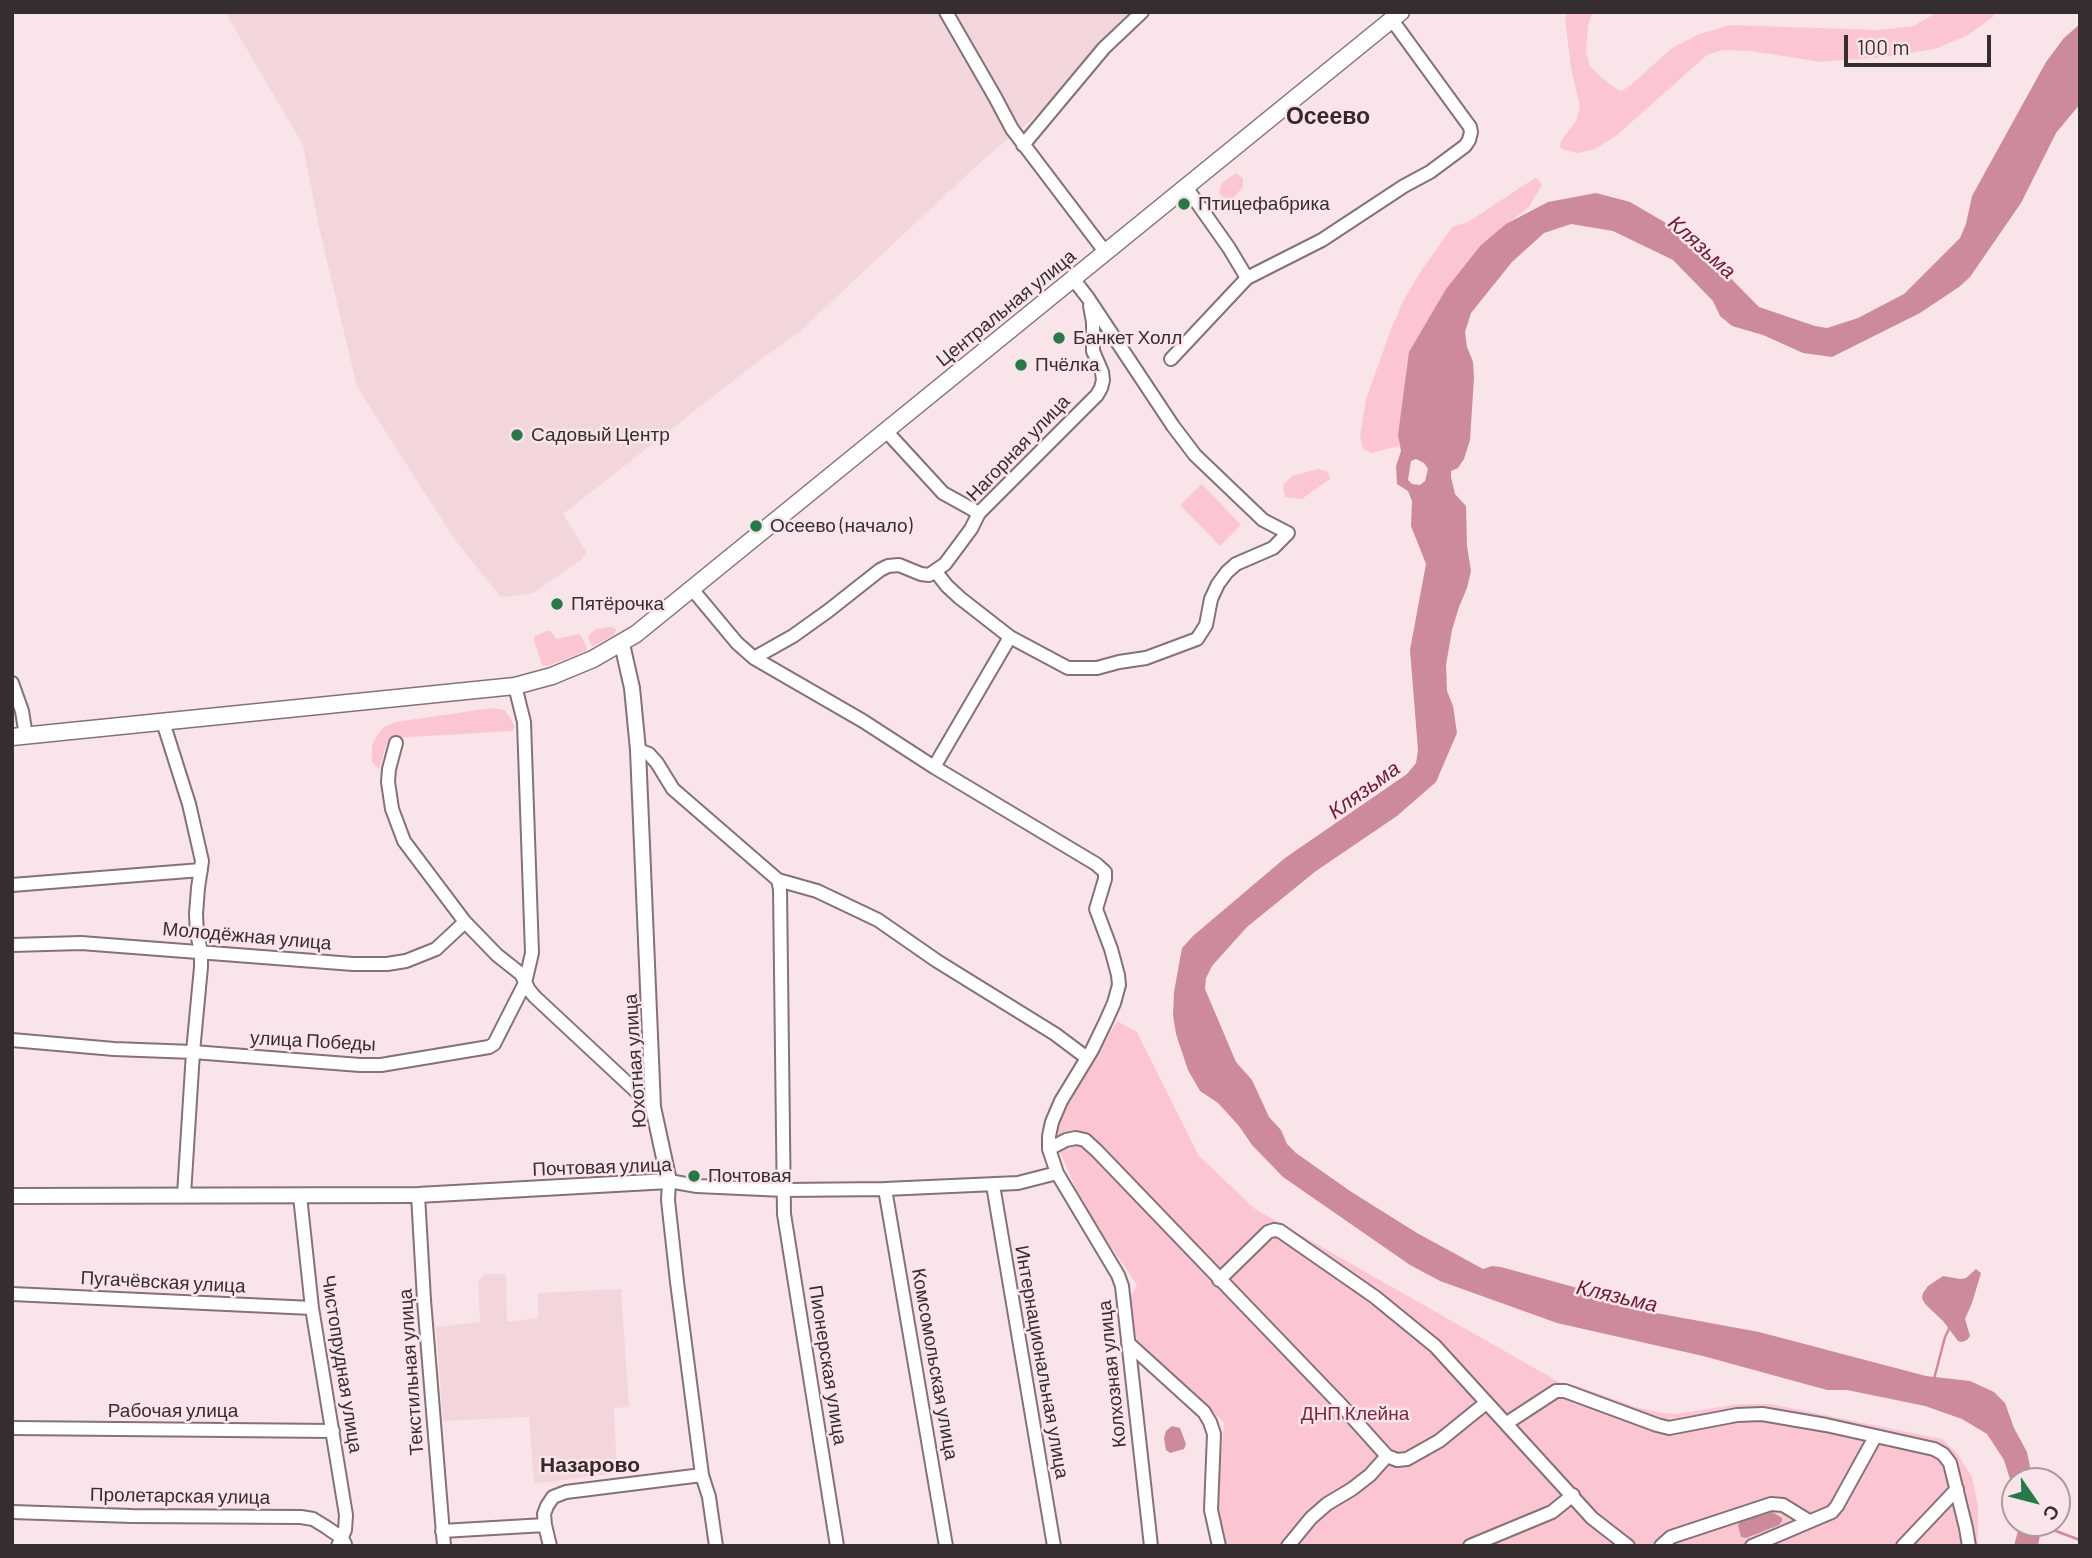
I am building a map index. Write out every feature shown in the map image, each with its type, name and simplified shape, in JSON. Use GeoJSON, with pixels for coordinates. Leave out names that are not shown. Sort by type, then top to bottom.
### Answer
{"type":"FeatureCollection","features":[{"type":"Feature","properties":{"kind":"main road","name":"Центральная улица"},"geometry":{"type":"LineString","coordinates":[[19,737],[515,686],[576,667],[629,639],[1397,16]]}},
{"type":"Feature","properties":{"kind":"street"},"geometry":{"type":"LineString","coordinates":[[946,12],[1012,129],[1106,253]]}},
{"type":"Feature","properties":{"kind":"street"},"geometry":{"type":"LineString","coordinates":[[1023,145],[1104,48],[1142,12]]}},
{"type":"Feature","properties":{"kind":"street"},"geometry":{"type":"LineString","coordinates":[[1171,359],[1247,278],[1322,240],[1430,172],[1465,146],[1469,140],[1470,127],[1397,16]]}},
{"type":"Feature","properties":{"kind":"street"},"geometry":{"type":"LineString","coordinates":[[1186,187],[1247,278]]}},
{"type":"Feature","properties":{"kind":"street"},"geometry":{"type":"LineString","coordinates":[[754,658],[793,636],[880,570],[900,565],[921,575],[936,572],[953,592],[1010,637],[1068,668],[1097,668],[1146,658],[1197,639],[1203,632],[1211,599],[1227,572],[1247,558],[1264,554],[1288,533],[1263,520],[1195,455],[1074,280]]}},
{"type":"Feature","properties":{"kind":"street","name":"Нагорная улица"},"geometry":{"type":"LineString","coordinates":[[936,572],[959,547],[979,513],[1101,388],[1102,372],[1093,351],[1093,322],[1088,298]]}},
{"type":"Feature","properties":{"kind":"street"},"geometry":{"type":"LineString","coordinates":[[887,432],[943,493],[979,513]]}},
{"type":"Feature","properties":{"kind":"street"},"geometry":{"type":"LineString","coordinates":[[692,589],[737,643],[754,658],[863,721],[1105,872],[1096,909],[1111,949],[1119,985],[1114,1003],[1090,1054],[1061,1101],[1052,1122],[1049,1149],[1057,1173]]}},
{"type":"Feature","properties":{"kind":"street"},"geometry":{"type":"LineString","coordinates":[[934,767],[1010,637]]}},
{"type":"Feature","properties":{"kind":"street","name":"Юхотная улица"},"geometry":{"type":"LineString","coordinates":[[629,639],[638,750],[653,1107],[669,1181],[668,1200],[702,1475],[709,1497],[716,1546]]}},
{"type":"Feature","properties":{"kind":"street"},"geometry":{"type":"LineString","coordinates":[[12,683],[22,711],[19,737]]}},
{"type":"Feature","properties":{"kind":"street","name":"улица Победы"},"geometry":{"type":"LineString","coordinates":[[12,1040],[360,1065],[381,1065],[489,1047],[498,1040],[526,983],[532,953],[524,722],[515,686]]}},
{"type":"Feature","properties":{"kind":"street"},"geometry":{"type":"LineString","coordinates":[[163,722],[189,804],[202,861],[196,914],[201,951],[184,1195]]}},
{"type":"Feature","properties":{"kind":"street"},"geometry":{"type":"LineString","coordinates":[[396,743],[388,782],[392,809],[404,841],[465,922],[497,955],[522,974],[535,997],[653,1107]]}},
{"type":"Feature","properties":{"kind":"street"},"geometry":{"type":"LineString","coordinates":[[638,750],[649,754],[673,789],[778,880],[817,891],[878,920],[937,961],[1090,1054]]}},
{"type":"Feature","properties":{"kind":"street"},"geometry":{"type":"LineString","coordinates":[[12,885],[201,870]]}},
{"type":"Feature","properties":{"kind":"street","name":"Пионерская улица"},"geometry":{"type":"LineString","coordinates":[[778,880],[784,1214],[837,1546]]}},
{"type":"Feature","properties":{"kind":"street","name":"Молодёжная улица"},"geometry":{"type":"LineString","coordinates":[[12,945],[81,943],[353,964],[387,964],[406,961],[436,949],[465,922]]}},
{"type":"Feature","properties":{"kind":"street"},"geometry":{"type":"LineString","coordinates":[[1049,1149],[1066,1140],[1084,1140],[1342,1406],[1387,1456],[1397,1460],[1407,1459],[1439,1441],[1486,1403]]}},
{"type":"Feature","properties":{"kind":"street","name":"Почтовая улица"},"geometry":{"type":"LineString","coordinates":[[12,1196],[418,1195],[669,1181],[697,1186],[784,1191],[885,1189],[1018,1184],[1057,1173]]}},
{"type":"Feature","properties":{"kind":"street","name":"Колхозная улица"},"geometry":{"type":"LineString","coordinates":[[1057,1173],[1122,1286],[1151,1546]]}},
{"type":"Feature","properties":{"kind":"street","name":"Интернациональная улица"},"geometry":{"type":"LineString","coordinates":[[993,1185],[1054,1546]]}},
{"type":"Feature","properties":{"kind":"street","name":"Комсомольская улица"},"geometry":{"type":"LineString","coordinates":[[885,1189],[946,1546]]}},
{"type":"Feature","properties":{"kind":"street","name":"Текстильная улица"},"geometry":{"type":"LineString","coordinates":[[418,1195],[444,1546]]}},
{"type":"Feature","properties":{"kind":"street","name":"Чистопрудная улица"},"geometry":{"type":"LineString","coordinates":[[300,1196],[312,1308],[346,1515],[342,1543]]}},
{"type":"Feature","properties":{"kind":"street"},"geometry":{"type":"LineString","coordinates":[[1219,1280],[1268,1232],[1280,1231],[1375,1297],[1435,1346],[1592,1518],[1621,1544]]}},
{"type":"Feature","properties":{"kind":"street","name":"Пугачёвская улица"},"geometry":{"type":"LineString","coordinates":[[12,1294],[312,1308]]}},
{"type":"Feature","properties":{"kind":"street"},"geometry":{"type":"LineString","coordinates":[[1128,1343],[1204,1412],[1210,1422],[1214,1434],[1211,1510],[1219,1546]]}},
{"type":"Feature","properties":{"kind":"street"},"geometry":{"type":"LineString","coordinates":[[1507,1423],[1556,1391],[1565,1391],[1669,1428],[1737,1415],[1762,1414],[1826,1425],[1934,1450],[1943,1454],[1950,1463],[1969,1546]]}},
{"type":"Feature","properties":{"kind":"street","name":"Рабочая улица"},"geometry":{"type":"LineString","coordinates":[[12,1428],[333,1431]]}},
{"type":"Feature","properties":{"kind":"street"},"geometry":{"type":"LineString","coordinates":[[1752,1546],[1832,1512],[1875,1437]]}},
{"type":"Feature","properties":{"kind":"street"},"geometry":{"type":"LineString","coordinates":[[1288,1546],[1311,1518],[1370,1475],[1387,1456]]}},
{"type":"Feature","properties":{"kind":"street"},"geometry":{"type":"LineString","coordinates":[[550,1546],[544,1514],[553,1497],[566,1492],[702,1475]]}},
{"type":"Feature","properties":{"kind":"street"},"geometry":{"type":"LineString","coordinates":[[1903,1546],[1957,1489]]}},
{"type":"Feature","properties":{"kind":"street"},"geometry":{"type":"LineString","coordinates":[[1469,1546],[1552,1512],[1573,1495]]}},
{"type":"Feature","properties":{"kind":"street"},"geometry":{"type":"LineString","coordinates":[[1661,1546],[1671,1536],[1771,1504],[1783,1505],[1809,1521]]}},
{"type":"Feature","properties":{"kind":"street","name":"Пролетарская улица"},"geometry":{"type":"LineString","coordinates":[[12,1512],[302,1517],[313,1519],[342,1543]]}},
{"type":"Feature","properties":{"kind":"street"},"geometry":{"type":"LineString","coordinates":[[443,1531],[545,1525]]}},
{"type":"Feature","properties":{"kind":"shaded area"},"geometry":{"type":"Polygon","coordinates":[[[225,12],[1131,12],[1028,123],[985,158],[798,333],[563,514],[587,553],[581,560],[533,593],[506,597],[500,596],[455,540],[357,387],[318,223],[303,145],[225,12]]]}},
{"type":"Feature","properties":{"kind":"shaded area"},"geometry":{"type":"Polygon","coordinates":[[[2080,24],[2080,104],[2056,133],[2021,203],[1970,277],[1920,313],[1832,357],[1803,353],[1763,335],[1732,326],[1720,316],[1713,301],[1673,260],[1613,231],[1571,224],[1544,233],[1512,262],[1471,313],[1465,332],[1474,378],[1470,440],[1464,459],[1458,468],[1451,471],[1451,477],[1455,494],[1466,506],[1471,571],[1452,630],[1446,665],[1447,691],[1453,706],[1457,733],[1436,782],[1397,816],[1316,871],[1247,927],[1212,966],[1206,978],[1205,989],[1236,1062],[1252,1080],[1269,1117],[1281,1130],[1287,1144],[1350,1191],[1417,1233],[1483,1269],[1501,1267],[1581,1289],[1645,1311],[1759,1332],[1926,1376],[1970,1381],[1994,1392],[2005,1403],[2027,1452],[2030,1467],[2006,1467],[1987,1434],[1962,1419],[1925,1406],[1847,1390],[1827,1390],[1703,1356],[1557,1323],[1440,1281],[1410,1265],[1283,1177],[1252,1145],[1218,1103],[1200,1091],[1188,1070],[1176,1034],[1173,1015],[1182,948],[1193,936],[1285,858],[1407,774],[1416,763],[1418,750],[1410,650],[1426,564],[1411,526],[1412,501],[1408,491],[1397,484],[1396,466],[1401,451],[1398,435],[1409,352],[1446,289],[1481,245],[1506,224],[1548,202],[1596,193],[1630,202],[1690,237],[1759,307],[1827,328],[1858,318],[1904,294],[1960,238],[1972,196],[2046,62],[2064,38],[2080,24]],[[1416,459],[1411,461],[1408,480],[1412,484],[1420,485],[1425,481],[1428,469],[1416,459]]]}},
{"type":"Feature","properties":{"kind":"shaded area"},"geometry":{"type":"Polygon","coordinates":[[[1976,1269],[1981,1273],[1965,1319],[1970,1336],[1962,1342],[1958,1341],[1922,1298],[1928,1286],[1943,1276],[1966,1278],[1976,1269]]]}},
{"type":"Feature","properties":{"kind":"shaded area"},"geometry":{"type":"Polygon","coordinates":[[[485,1274],[506,1274],[507,1322],[538,1318],[538,1293],[621,1289],[629,1407],[614,1408],[617,1473],[534,1484],[529,1417],[443,1421],[436,1327],[480,1322],[478,1282],[485,1274]]]}},
{"type":"Feature","properties":{"kind":"shaded area"},"geometry":{"type":"Polygon","coordinates":[[[1172,1426],[1180,1428],[1186,1444],[1184,1449],[1170,1453],[1166,1450],[1164,1438],[1166,1431],[1172,1426]]]}},
{"type":"Feature","properties":{"kind":"shaded area"},"geometry":{"type":"Polygon","coordinates":[[[1772,1512],[1782,1518],[1779,1525],[1746,1538],[1741,1537],[1738,1525],[1740,1522],[1772,1512]]]}},
{"type":"Feature","properties":{"kind":"shaded area"},"geometry":{"type":"Polygon","coordinates":[[[2016,1537],[2040,1537],[2038,1546],[2014,1546],[2016,1537]]]}},
{"type":"Feature","properties":{"kind":"green space"},"geometry":{"type":"Polygon","coordinates":[[[1567,12],[1593,12],[1588,25],[1586,52],[1590,66],[1622,91],[1672,48],[1699,34],[1730,25],[1879,30],[1913,26],[1938,12],[1995,12],[1993,17],[1968,35],[1935,49],[1884,57],[1820,62],[1751,51],[1723,50],[1707,55],[1616,136],[1595,149],[1578,153],[1560,147],[1561,141],[1576,121],[1580,107],[1571,68],[1565,18],[1567,12]]]}},
{"type":"Feature","properties":{"kind":"green space"},"geometry":{"type":"Polygon","coordinates":[[[1236,173],[1243,178],[1243,187],[1232,199],[1224,198],[1219,193],[1222,183],[1236,173]]]}},
{"type":"Feature","properties":{"kind":"green space"},"geometry":{"type":"Polygon","coordinates":[[[1535,178],[1542,185],[1529,207],[1481,245],[1398,435],[1400,446],[1371,453],[1363,449],[1360,436],[1366,399],[1403,301],[1419,274],[1452,227],[1468,222],[1535,178]]]}},
{"type":"Feature","properties":{"kind":"green space"},"geometry":{"type":"Polygon","coordinates":[[[1318,469],[1328,472],[1330,479],[1302,499],[1285,497],[1283,485],[1292,476],[1318,469]]]}},
{"type":"Feature","properties":{"kind":"green space"},"geometry":{"type":"Polygon","coordinates":[[[1202,484],[1241,525],[1220,546],[1180,505],[1202,484]]]}},
{"type":"Feature","properties":{"kind":"green space"},"geometry":{"type":"Polygon","coordinates":[[[596,629],[616,629],[614,635],[592,647],[588,637],[590,634],[596,629]]]}},
{"type":"Feature","properties":{"kind":"green space"},"geometry":{"type":"Polygon","coordinates":[[[551,631],[556,639],[580,634],[586,651],[548,666],[542,665],[534,640],[535,636],[551,631]]]}},
{"type":"Feature","properties":{"kind":"green space"},"geometry":{"type":"Polygon","coordinates":[[[492,708],[504,710],[515,727],[512,731],[394,738],[386,745],[379,769],[372,762],[372,745],[384,727],[396,722],[492,708]]]}},
{"type":"Feature","properties":{"kind":"green space","name":"ДНП Клейна"},"geometry":{"type":"Polygon","coordinates":[[[1117,1021],[1137,1032],[1199,1156],[1255,1209],[1559,1382],[1661,1413],[1677,1414],[1739,1404],[1771,1404],[1942,1439],[1957,1453],[1972,1477],[1978,1505],[1978,1546],[1225,1546],[1217,1509],[1224,1422],[1138,1344],[1130,1308],[1130,1298],[1137,1285],[1084,1207],[1057,1145],[1060,1119],[1117,1021]]]}},
{"type":"Feature","properties":{"kind":"waterway"},"geometry":{"type":"LineString","coordinates":[[1934,1379],[1949,1329]]}},
{"type":"Feature","properties":{"kind":"waterway"},"geometry":{"type":"LineString","coordinates":[[2071,1537],[2080,1540]]}},
{"type":"Feature","properties":{"kind":"place","name":"Птицефабрика"},"geometry":{"type":"Point","coordinates":[1184,204]}},
{"type":"Feature","properties":{"kind":"place","name":"Банкет Холл"},"geometry":{"type":"Point","coordinates":[1059,338]}},
{"type":"Feature","properties":{"kind":"place","name":"Пчёлка"},"geometry":{"type":"Point","coordinates":[1021,365]}},
{"type":"Feature","properties":{"kind":"place","name":"Садовый Центр"},"geometry":{"type":"Point","coordinates":[517,435]}},
{"type":"Feature","properties":{"kind":"place","name":"Осеево (начало)"},"geometry":{"type":"Point","coordinates":[756,526]}},
{"type":"Feature","properties":{"kind":"place","name":"Пятёрочка"},"geometry":{"type":"Point","coordinates":[557,604]}},
{"type":"Feature","properties":{"kind":"place","name":"Почтовая"},"geometry":{"type":"Point","coordinates":[694,1176]}},
{"type":"Feature","properties":{"kind":"district","name":"Осеево"},"geometry":{"type":"Point","coordinates":[1328,116]}},
{"type":"Feature","properties":{"kind":"district","name":"Назарово"},"geometry":{"type":"Point","coordinates":[590,1465]}},
{"type":"Feature","properties":{"kind":"water label","name":"Клязьма"},"geometry":{"type":"Point","coordinates":[1702,247]}},
{"type":"Feature","properties":{"kind":"water label","name":"Клязьма"},"geometry":{"type":"Point","coordinates":[1364,790]}},
{"type":"Feature","properties":{"kind":"water label","name":"Клязьма"},"geometry":{"type":"Point","coordinates":[1617,1296]}}]}
